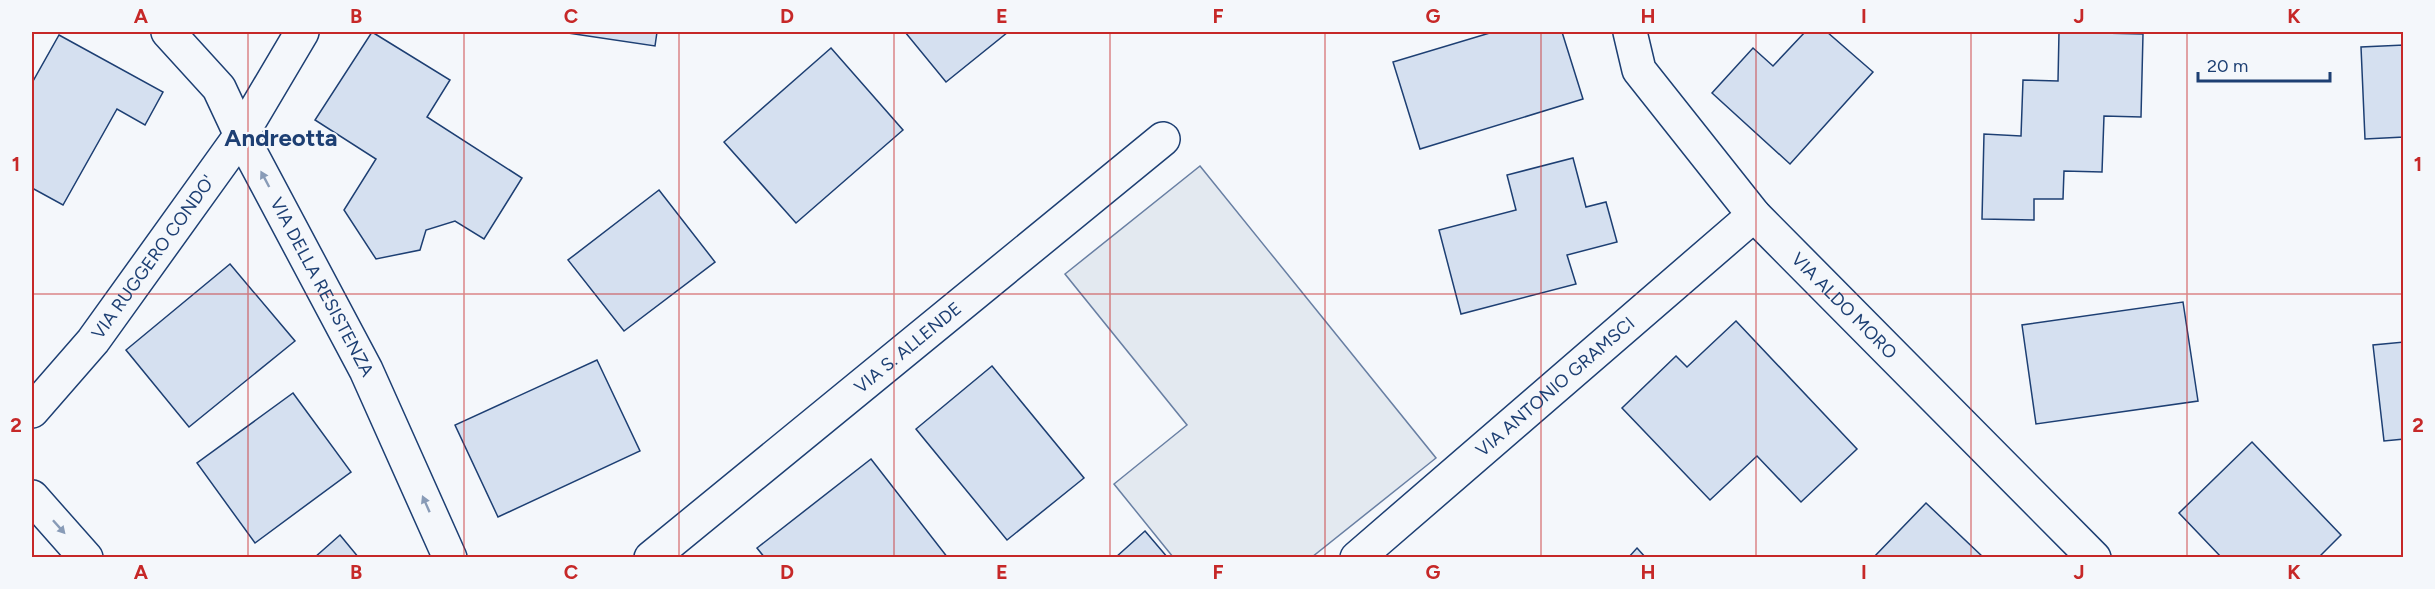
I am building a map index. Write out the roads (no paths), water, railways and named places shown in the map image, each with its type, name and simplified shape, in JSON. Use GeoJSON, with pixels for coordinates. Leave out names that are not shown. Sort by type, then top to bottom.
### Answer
{"type":"FeatureCollection","features":[{"type":"Feature","properties":{"kind":"street","name":"VIA DELLA RESISTENZA"},"geometry":{"type":"LineString","coordinates":[[168,32],[219,88],[366,370],[450,558]]}},
{"type":"Feature","properties":{"kind":"street","name":"VIA RUGGERO CONDO'"},"geometry":{"type":"LineString","coordinates":[[32,411],[93,340],[242,135],[302,32]]}},
{"type":"Feature","properties":{"kind":"street","name":"VIA ALDO MORO"},"geometry":{"type":"LineString","coordinates":[[1630,32],[1639,70],[1754,215],[2094,558]]}},
{"type":"Feature","properties":{"kind":"street","name":"VIA S. ALLENDE"},"geometry":{"type":"LineString","coordinates":[[651,558],[1163,139]]}},
{"type":"Feature","properties":{"kind":"street","name":"VIA ANTONIO GRAMSCI"},"geometry":{"type":"LineString","coordinates":[[1357,558],[1754,215]]}},
{"type":"Feature","properties":{"kind":"street"},"geometry":{"type":"LineString","coordinates":[[32,497],[86,558]]}},
{"type":"Feature","properties":{"kind":"district","name":"Andreotta"},"geometry":{"type":"Point","coordinates":[281,138]}}]}
